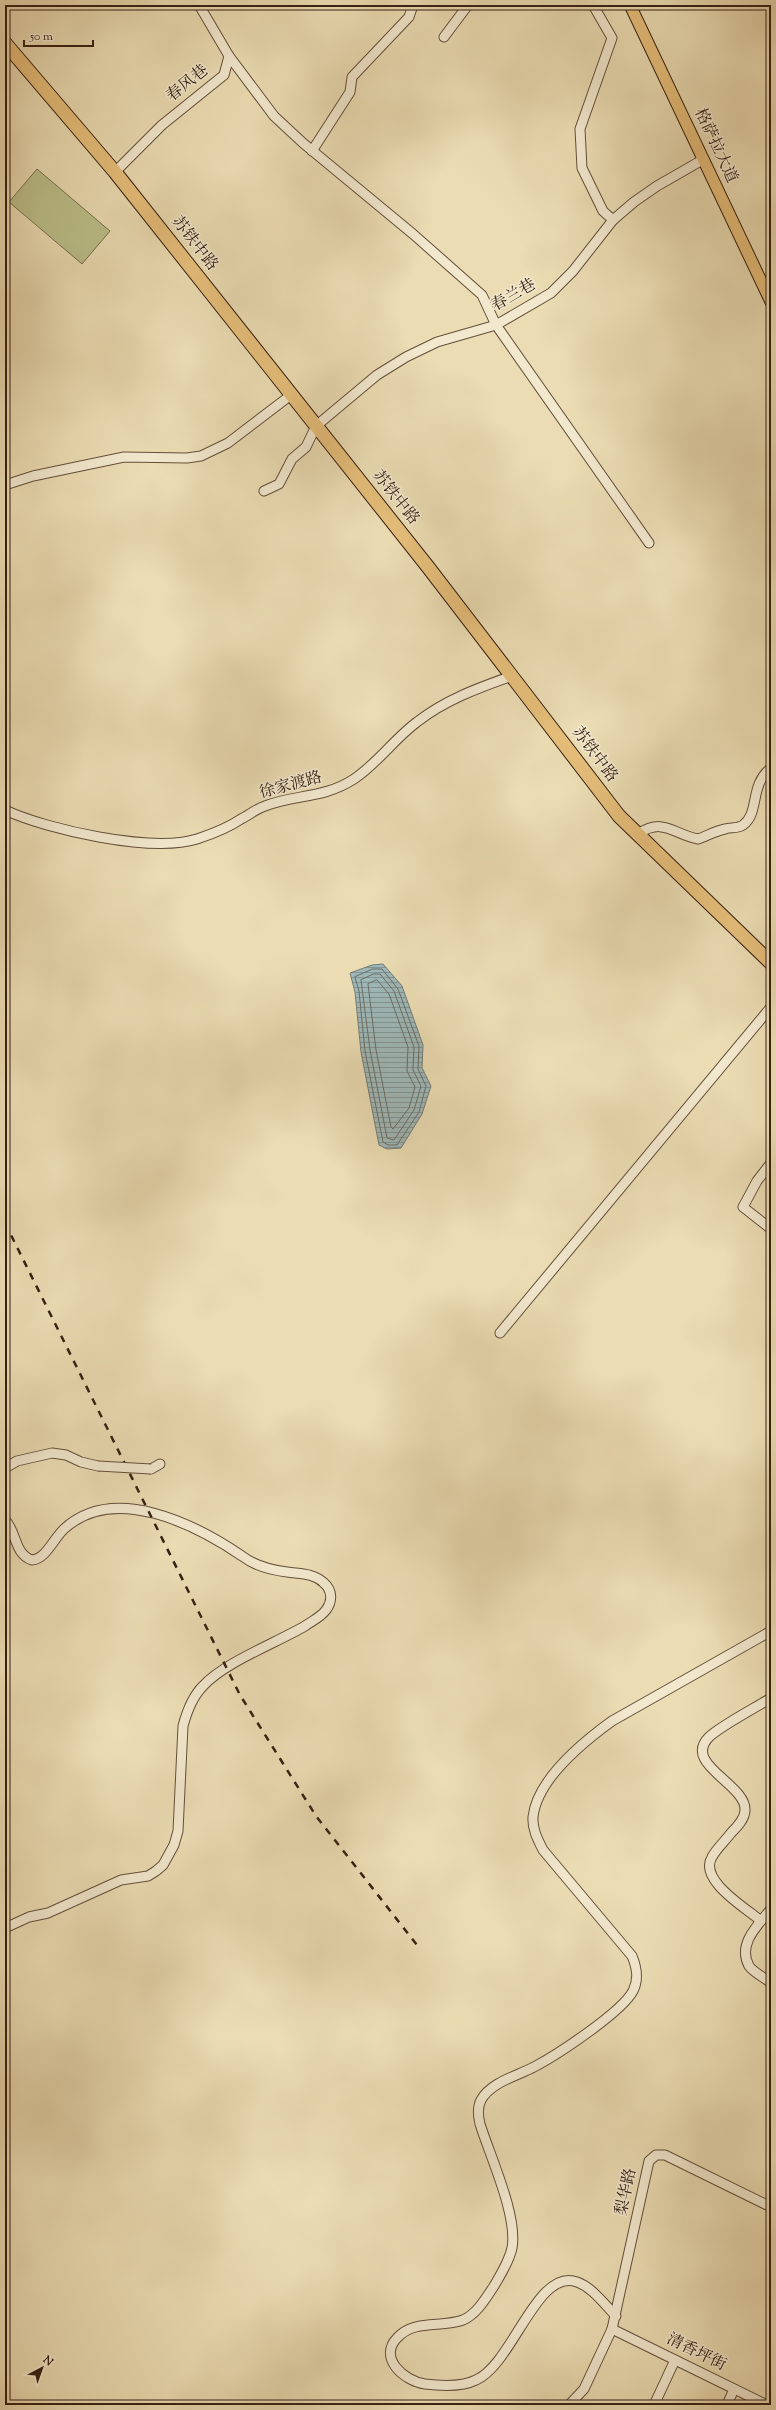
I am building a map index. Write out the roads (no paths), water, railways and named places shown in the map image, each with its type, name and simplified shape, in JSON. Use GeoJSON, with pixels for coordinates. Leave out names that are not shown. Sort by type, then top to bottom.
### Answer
{"type":"FeatureCollection","features":[{"type":"Feature","properties":{"kind":"highway","name":"苏铁中路"},"geometry":{"type":"LineString","coordinates":[[5,43],[115,172],[512,676],[619,816],[771,963]]}},
{"type":"Feature","properties":{"kind":"main road","name":"格萨拉大道"},"geometry":{"type":"LineString","coordinates":[[630,5],[771,302]]}},
{"type":"Feature","properties":{"kind":"street"},"geometry":{"type":"LineString","coordinates":[[199,5],[229,56],[274,116],[312,151],[413,234],[482,295],[496,325],[649,543]]}},
{"type":"Feature","properties":{"kind":"street"},"geometry":{"type":"LineString","coordinates":[[312,151],[350,92],[352,76],[409,17],[413,5]]}},
{"type":"Feature","properties":{"kind":"street"},"geometry":{"type":"LineString","coordinates":[[444,37],[468,5]]}},
{"type":"Feature","properties":{"kind":"street"},"geometry":{"type":"LineString","coordinates":[[592,5],[612,38],[580,129],[582,168],[602,211],[613,220]]}},
{"type":"Feature","properties":{"kind":"street","name":"春风巷"},"geometry":{"type":"LineString","coordinates":[[115,172],[162,125],[224,75],[229,56]]}},
{"type":"Feature","properties":{"kind":"street","name":"春兰巷"},"geometry":{"type":"LineString","coordinates":[[316,426],[377,375],[406,357],[438,342],[496,325],[551,292],[573,271],[613,220],[656,186],[704,160]]}},
{"type":"Feature","properties":{"kind":"street"},"geometry":{"type":"LineString","coordinates":[[5,485],[33,476],[124,457],[188,458],[201,456],[228,443],[291,395]]}},
{"type":"Feature","properties":{"kind":"street"},"geometry":{"type":"LineString","coordinates":[[264,491],[279,484],[292,459],[306,447],[316,426]]}},
{"type":"Feature","properties":{"kind":"street","name":"徐家渡路"},"geometry":{"type":"LineString","coordinates":[[5,810],[44,825],[132,842],[156,845],[176,844],[196,839],[229,826],[265,806],[320,795],[338,788],[364,770],[416,722],[439,706],[463,694],[512,676]]}},
{"type":"Feature","properties":{"kind":"street"},"geometry":{"type":"LineString","coordinates":[[638,834],[654,826],[662,826],[698,839],[724,829],[738,828],[748,819],[754,805],[758,783],[771,768]]}},
{"type":"Feature","properties":{"kind":"street"},"geometry":{"type":"LineString","coordinates":[[500,1333],[771,1007]]}},
{"type":"Feature","properties":{"kind":"street"},"geometry":{"type":"LineString","coordinates":[[771,1164],[757,1181],[743,1207],[771,1229]]}},
{"type":"Feature","properties":{"kind":"street"},"geometry":{"type":"LineString","coordinates":[[5,1468],[17,1461],[52,1452],[66,1455],[81,1462],[98,1466],[152,1469],[160,1464]]}},
{"type":"Feature","properties":{"kind":"street"},"geometry":{"type":"LineString","coordinates":[[5,1520],[11,1528],[22,1554],[32,1560],[41,1557],[65,1528],[90,1515],[111,1508],[123,1508],[167,1516],[224,1544],[256,1564],[314,1576],[324,1583],[330,1592],[331,1601],[326,1610],[319,1617],[286,1637],[237,1662],[204,1684],[195,1696],[187,1710],[183,1726],[178,1831],[174,1845],[163,1865],[148,1876],[121,1880],[48,1913],[29,1917],[5,1928]]}},
{"type":"Feature","properties":{"kind":"street"},"geometry":{"type":"LineString","coordinates":[[616,2316],[588,2289],[578,2282],[566,2279],[555,2283],[544,2292],[501,2360],[490,2372],[476,2380],[461,2385],[424,2384],[409,2379],[398,2370],[391,2359],[390,2348],[396,2338],[405,2331],[416,2326],[452,2323],[465,2319],[476,2310],[486,2298],[507,2264],[512,2248],[511,2218],[480,2124],[478,2112],[481,2100],[489,2090],[535,2066],[608,2018],[624,2004],[633,1992],[637,1979],[636,1967],[632,1956],[540,1842],[533,1819],[542,1792],[572,1755],[592,1736],[612,1721],[771,1631]]}},
{"type":"Feature","properties":{"kind":"street"},"geometry":{"type":"LineString","coordinates":[[761,1921],[719,1887],[712,1878],[708,1868],[711,1857],[741,1822],[745,1802],[739,1792],[704,1760],[703,1748],[709,1738],[771,1698]]}},
{"type":"Feature","properties":{"kind":"street"},"geometry":{"type":"LineString","coordinates":[[771,1910],[748,1939],[745,1953],[750,1967],[771,1983]]}},
{"type":"Feature","properties":{"kind":"street","name":"梨华路"},"geometry":{"type":"LineString","coordinates":[[569,2405],[584,2389],[612,2329],[649,2161],[656,2155],[665,2155],[771,2207]]}},
{"type":"Feature","properties":{"kind":"street","name":"清香坪街"},"geometry":{"type":"LineString","coordinates":[[612,2329],[767,2405]]}},
{"type":"Feature","properties":{"kind":"street"},"geometry":{"type":"LineString","coordinates":[[654,2405],[675,2360]]}},
{"type":"Feature","properties":{"kind":"street"},"geometry":{"type":"LineString","coordinates":[[727,2405],[734,2389]]}},
{"type":"Feature","properties":{"kind":"water"},"geometry":{"type":"Polygon","coordinates":[[[383,964],[402,986],[423,1045],[422,1068],[431,1086],[422,1114],[401,1148],[387,1149],[379,1145],[361,1052],[355,992],[350,973],[372,965],[383,964]]]}},
{"type":"Feature","properties":{"kind":"railway"},"geometry":{"type":"LineString","coordinates":[[5,1223],[240,1695],[316,1816],[417,1945]]}}]}
